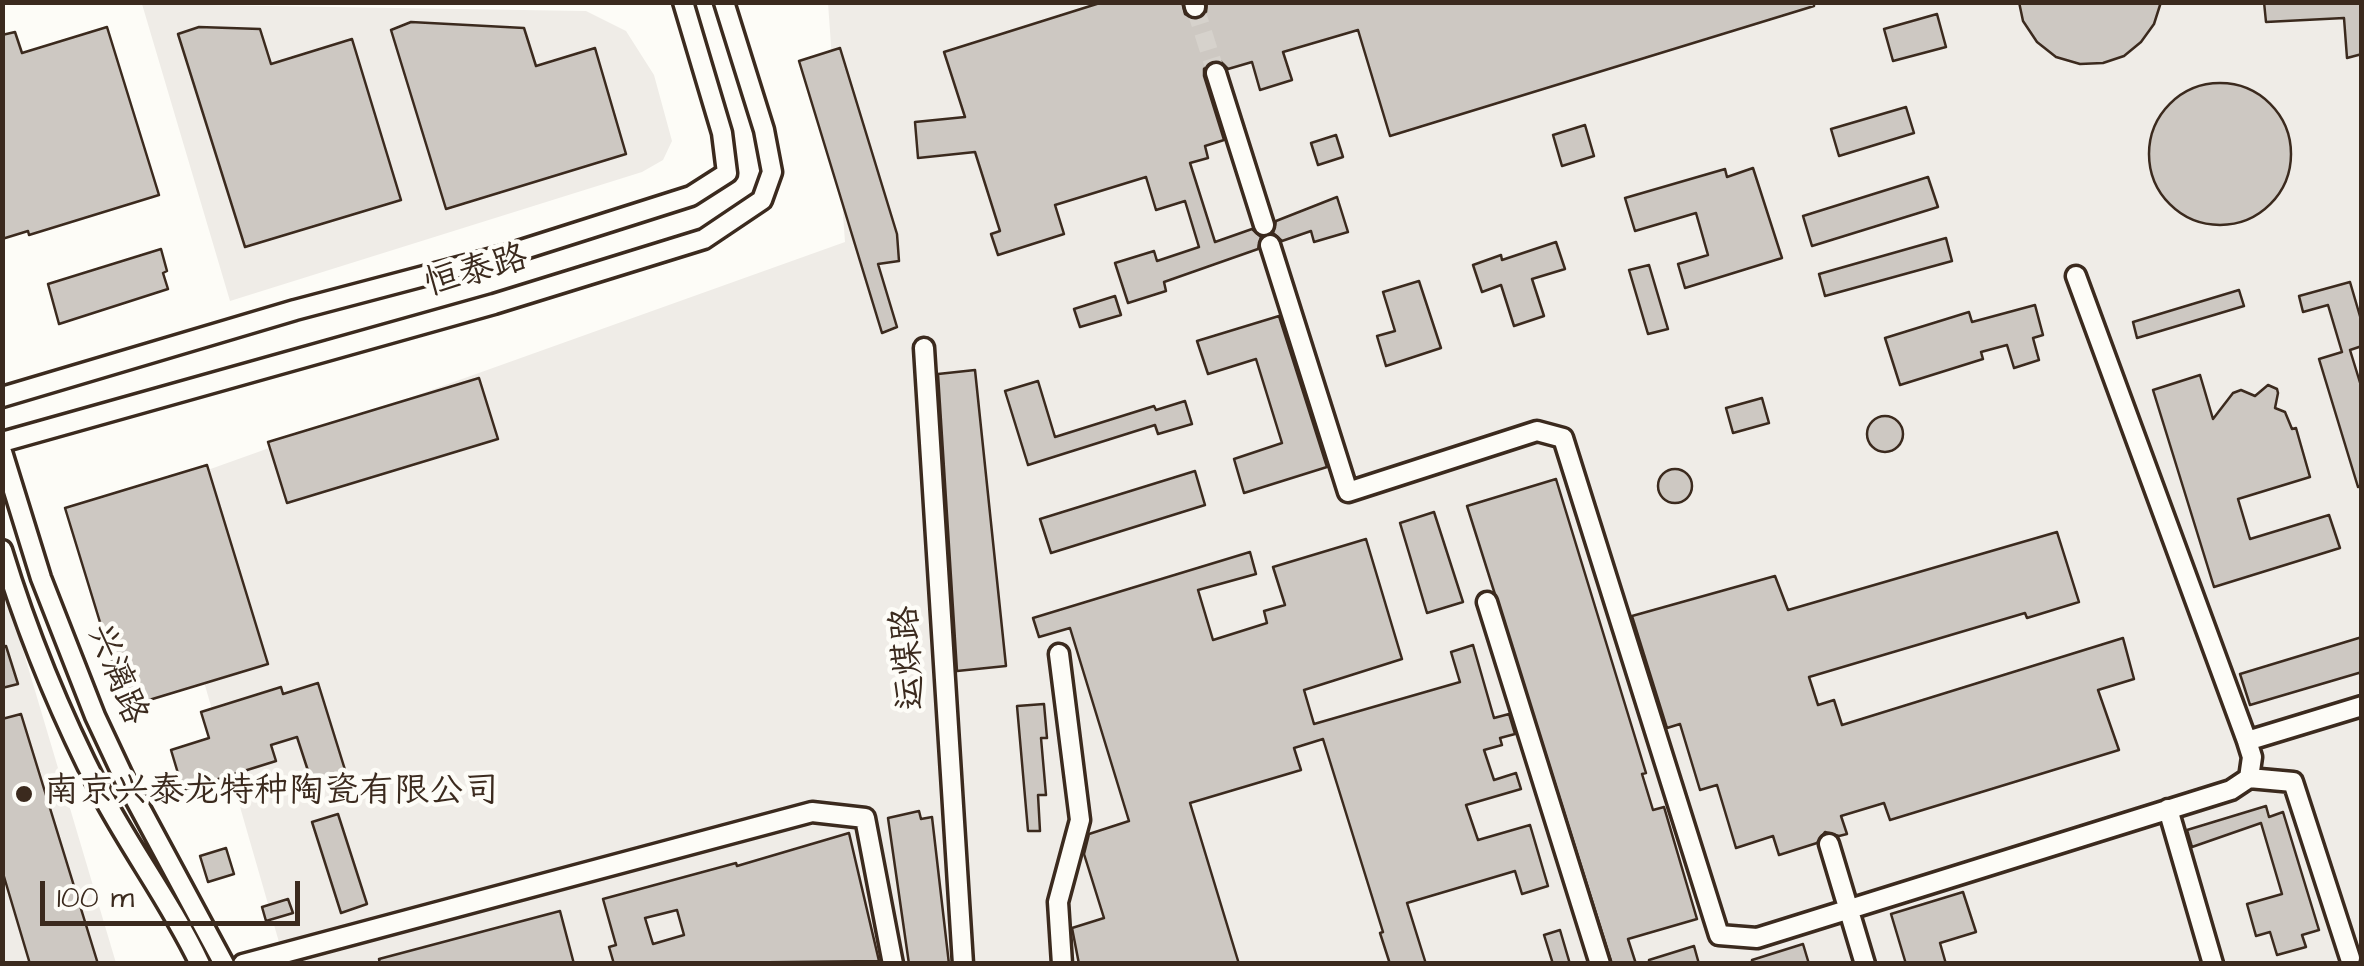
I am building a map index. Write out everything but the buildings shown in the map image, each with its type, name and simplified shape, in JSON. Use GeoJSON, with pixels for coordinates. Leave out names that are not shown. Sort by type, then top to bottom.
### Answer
{"type":"FeatureCollection","features":[{"type":"Feature","properties":{"kind":"street","name":"恒泰路"},"geometry":{"type":"LineString","coordinates":[[2,398],[295,310],[515,252],[692,196],[727,173],[722,133],[683,2]]}},
{"type":"Feature","properties":{"kind":"street","name":"恒泰路"},"geometry":{"type":"LineString","coordinates":[[2,442],[494,304],[704,238],[762,200],[772,172],[764,130],[724,2]]}},
{"type":"Feature","properties":{"kind":"street"},"geometry":{"type":"LineString","coordinates":[[1216,72],[1264,225]]}},
{"type":"Feature","properties":{"kind":"street"},"geometry":{"type":"LineString","coordinates":[[1270,245],[1348,492],[1537,432],[1563,438],[1718,935],[1757,938],[2230,790],[2249,778],[2293,782],[2348,959]]}},
{"type":"Feature","properties":{"kind":"street"},"geometry":{"type":"LineString","coordinates":[[2076,276],[2247,741],[2252,757],[2249,778]]}},
{"type":"Feature","properties":{"kind":"street","name":"运煤路"},"geometry":{"type":"LineString","coordinates":[[924,348],[963,964]]}},
{"type":"Feature","properties":{"kind":"street","name":"兴漓路"},"geometry":{"type":"LineString","coordinates":[[2,452],[41,578],[96,716],[125,780],[224,964]]}},
{"type":"Feature","properties":{"kind":"street","name":"兴漓路"},"geometry":{"type":"LineString","coordinates":[[2,550],[38,651],[100,792],[177,918],[200,964]]}},
{"type":"Feature","properties":{"kind":"street"},"geometry":{"type":"LineString","coordinates":[[1487,602],[1600,964]]}},
{"type":"Feature","properties":{"kind":"street"},"geometry":{"type":"LineString","coordinates":[[1059,654],[1080,820],[1058,902],[1062,964]]}},
{"type":"Feature","properties":{"kind":"street"},"geometry":{"type":"LineString","coordinates":[[2247,741],[2362,706]]}},
{"type":"Feature","properties":{"kind":"street"},"geometry":{"type":"LineString","coordinates":[[2168,809],[2212,964]]}},
{"type":"Feature","properties":{"kind":"street"},"geometry":{"type":"LineString","coordinates":[[242,964],[812,812],[865,818],[893,964]]}},
{"type":"Feature","properties":{"kind":"street"},"geometry":{"type":"LineString","coordinates":[[1829,844],[1865,964]]}},
{"type":"Feature","properties":{"kind":"shaded area"},"geometry":{"type":"Polygon","coordinates":[[[828,3],[2361,3],[2361,963],[285,963],[149,491],[845,242],[828,3]]]}},
{"type":"Feature","properties":{"kind":"shaded area"},"geometry":{"type":"Polygon","coordinates":[[[142,4],[586,11],[626,31],[654,75],[672,141],[663,160],[642,172],[230,301],[142,4]]]}},
{"type":"Feature","properties":{"kind":"shaded area"},"geometry":{"type":"Polygon","coordinates":[[[3,583],[116,963],[3,963],[3,583]]]}},
{"type":"Feature","properties":{"kind":"tunnel"},"geometry":{"type":"LineString","coordinates":[[1195,7],[1216,73]]}},
{"type":"Feature","properties":{"kind":"place","name":"南京兴泰龙特种陶瓷有限公司"},"geometry":{"type":"Point","coordinates":[24,794]}}]}
